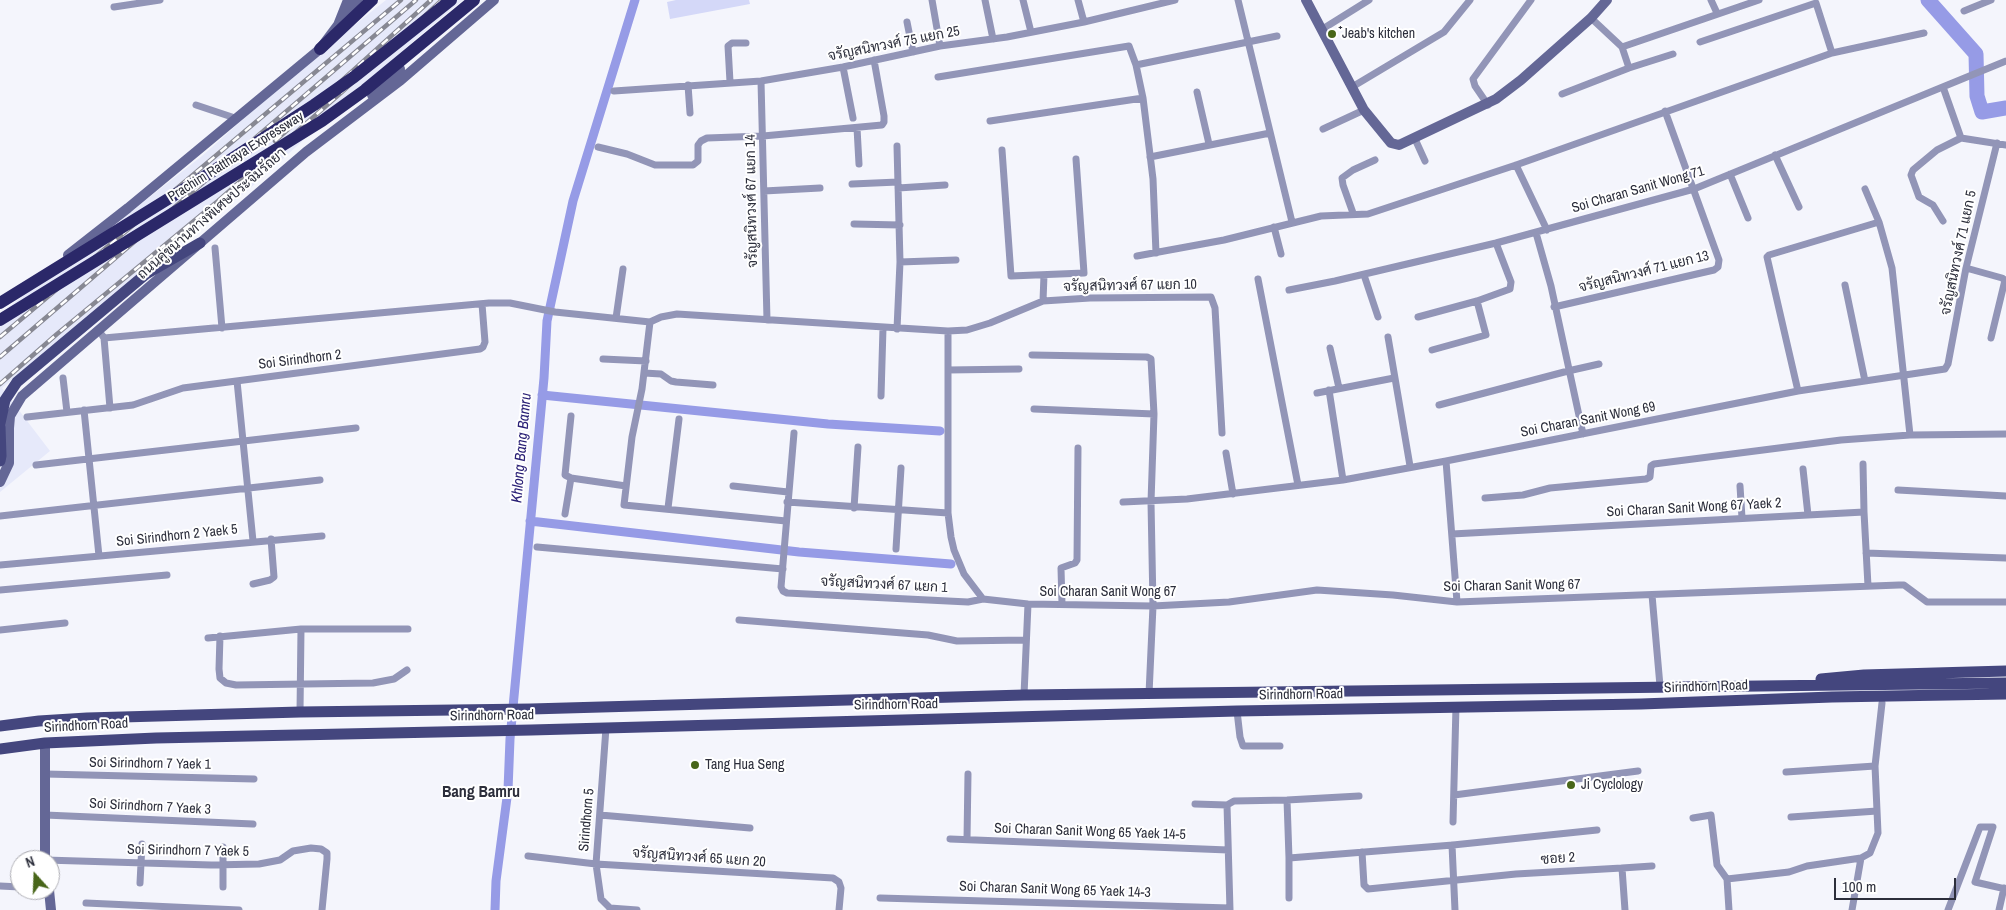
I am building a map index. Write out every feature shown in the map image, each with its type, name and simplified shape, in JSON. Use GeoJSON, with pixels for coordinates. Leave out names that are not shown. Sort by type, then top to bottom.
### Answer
{"type":"FeatureCollection","features":[{"type":"Feature","properties":{"kind":"highway"},"geometry":{"type":"LineString","coordinates":[[320,49],[372,0]]}},
{"type":"Feature","properties":{"kind":"highway","name":"Prachim Ratthaya Expressway"},"geometry":{"type":"LineString","coordinates":[[0,303],[202,178],[314,105],[376,60],[451,0]]}},
{"type":"Feature","properties":{"kind":"highway","name":"Prachim Ratthaya Expressway"},"geometry":{"type":"LineString","coordinates":[[0,320],[322,120],[372,84],[474,0]]}},
{"type":"Feature","properties":{"kind":"main road"},"geometry":{"type":"LineString","coordinates":[[338,25],[348,0]]}},
{"type":"Feature","properties":{"kind":"main road"},"geometry":{"type":"LineString","coordinates":[[0,308],[128,208],[320,49],[358,0]]}},
{"type":"Feature","properties":{"kind":"main road"},"geometry":{"type":"LineString","coordinates":[[345,121],[410,60],[480,0]]}},
{"type":"Feature","properties":{"kind":"main road","name":"ถนนคู่ขนานทางพิเศษประจิมรัถยา"},"geometry":{"type":"LineString","coordinates":[[0,482],[9,463],[9,428],[15,406],[22,396],[101,334],[200,243],[306,152],[408,75],[494,0]]}},
{"type":"Feature","properties":{"kind":"main road"},"geometry":{"type":"LineString","coordinates":[[1306,0],[1364,110],[1393,144],[1399,145],[1488,105],[1521,80],[1591,18],[1606,0]]}},
{"type":"Feature","properties":{"kind":"main road"},"geometry":{"type":"LineString","coordinates":[[0,461],[1,412],[10,390],[16,382],[146,274],[200,243]]}},
{"type":"Feature","properties":{"kind":"main road","name":"Sirindhorn Road"},"geometry":{"type":"LineString","coordinates":[[1782,685],[1864,675],[2006,671]]}},
{"type":"Feature","properties":{"kind":"main road","name":"Sirindhorn Road"},"geometry":{"type":"LineString","coordinates":[[0,750],[45,743],[156,738],[1794,699],[2006,683]]}},
{"type":"Feature","properties":{"kind":"main road","name":"Sirindhorn Road"},"geometry":{"type":"LineString","coordinates":[[0,726],[87,718],[300,712],[531,709],[1024,695],[1782,685],[2006,694]]}},
{"type":"Feature","properties":{"kind":"main road"},"geometry":{"type":"LineString","coordinates":[[923,719],[924,698]]}},
{"type":"Feature","properties":{"kind":"main road"},"geometry":{"type":"LineString","coordinates":[[940,719],[941,698]]}},
{"type":"Feature","properties":{"kind":"main road","name":"Sirindhorn Road"},"geometry":{"type":"LineString","coordinates":[[1794,699],[1826,703],[2006,701]]}},
{"type":"Feature","properties":{"kind":"main road"},"geometry":{"type":"LineString","coordinates":[[45,743],[45,850]]}},
{"type":"Feature","properties":{"kind":"street"},"geometry":{"type":"LineString","coordinates":[[114,8],[160,0]]}},
{"type":"Feature","properties":{"kind":"street"},"geometry":{"type":"LineString","coordinates":[[932,0],[940,46]]}},
{"type":"Feature","properties":{"kind":"street"},"geometry":{"type":"LineString","coordinates":[[985,0],[993,39]]}},
{"type":"Feature","properties":{"kind":"street"},"geometry":{"type":"LineString","coordinates":[[1023,0],[1031,32]]}},
{"type":"Feature","properties":{"kind":"street"},"geometry":{"type":"LineString","coordinates":[[1078,0],[1084,22]]}},
{"type":"Feature","properties":{"kind":"street","name":"จรัญสนิทวงศ์ 75 แยก 25"},"geometry":{"type":"LineString","coordinates":[[614,91],[760,81],[843,67],[940,46],[993,39],[1084,22],[1175,0]]}},
{"type":"Feature","properties":{"kind":"street"},"geometry":{"type":"LineString","coordinates":[[1238,0],[1292,222]]}},
{"type":"Feature","properties":{"kind":"street"},"geometry":{"type":"LineString","coordinates":[[1321,30],[1369,0]]}},
{"type":"Feature","properties":{"kind":"street"},"geometry":{"type":"LineString","coordinates":[[1352,87],[1444,32],[1470,0]]}},
{"type":"Feature","properties":{"kind":"street"},"geometry":{"type":"LineString","coordinates":[[1488,105],[1475,86],[1473,79],[1531,0]]}},
{"type":"Feature","properties":{"kind":"street"},"geometry":{"type":"LineString","coordinates":[[1711,0],[1717,13]]}},
{"type":"Feature","properties":{"kind":"street"},"geometry":{"type":"LineString","coordinates":[[1622,47],[1759,0]]}},
{"type":"Feature","properties":{"kind":"street"},"geometry":{"type":"LineString","coordinates":[[1964,11],[1991,0]]}},
{"type":"Feature","properties":{"kind":"street"},"geometry":{"type":"LineString","coordinates":[[1700,42],[1815,2],[1832,53]]}},
{"type":"Feature","properties":{"kind":"street"},"geometry":{"type":"LineString","coordinates":[[1591,18],[1622,47],[1629,68]]}},
{"type":"Feature","properties":{"kind":"street"},"geometry":{"type":"LineString","coordinates":[[908,22],[913,52]]}},
{"type":"Feature","properties":{"kind":"street"},"geometry":{"type":"LineString","coordinates":[[1137,256],[1156,254],[1322,216],[1353,213],[1368,214],[1516,165],[1832,53],[1924,33]]}},
{"type":"Feature","properties":{"kind":"street"},"geometry":{"type":"LineString","coordinates":[[1136,65],[1278,36]]}},
{"type":"Feature","properties":{"kind":"street"},"geometry":{"type":"LineString","coordinates":[[730,82],[728,46],[746,43]]}},
{"type":"Feature","properties":{"kind":"street"},"geometry":{"type":"LineString","coordinates":[[938,77],[1128,45],[1136,65],[1143,98],[1153,179],[1156,254]]}},
{"type":"Feature","properties":{"kind":"street"},"geometry":{"type":"LineString","coordinates":[[1562,94],[1629,68],[1673,54]]}},
{"type":"Feature","properties":{"kind":"street"},"geometry":{"type":"LineString","coordinates":[[598,147],[627,154],[655,165],[693,165],[698,161],[698,145],[700,141],[707,138],[763,136],[882,125],[884,122],[874,60]]}},
{"type":"Feature","properties":{"kind":"street","name":"Soi Charan Sanit Wong 71"},"geometry":{"type":"LineString","coordinates":[[1288,290],[1364,275],[1496,243],[1694,189],[2006,61]]}},
{"type":"Feature","properties":{"kind":"street"},"geometry":{"type":"LineString","coordinates":[[843,67],[853,118]]}},
{"type":"Feature","properties":{"kind":"street","name":"จรัญสนิทวงศ์ 67 แยก 14"},"geometry":{"type":"LineString","coordinates":[[760,81],[767,320]]}},
{"type":"Feature","properties":{"kind":"street"},"geometry":{"type":"LineString","coordinates":[[688,85],[690,113]]}},
{"type":"Feature","properties":{"kind":"street"},"geometry":{"type":"LineString","coordinates":[[1942,87],[1961,138]]}},
{"type":"Feature","properties":{"kind":"street"},"geometry":{"type":"LineString","coordinates":[[1197,92],[1209,144]]}},
{"type":"Feature","properties":{"kind":"street"},"geometry":{"type":"LineString","coordinates":[[990,122],[1143,98]]}},
{"type":"Feature","properties":{"kind":"street"},"geometry":{"type":"LineString","coordinates":[[196,105],[235,118]]}},
{"type":"Feature","properties":{"kind":"street"},"geometry":{"type":"LineString","coordinates":[[1322,129],[1364,110]]}},
{"type":"Feature","properties":{"kind":"street"},"geometry":{"type":"LineString","coordinates":[[1665,111],[1694,189]]}},
{"type":"Feature","properties":{"kind":"street"},"geometry":{"type":"LineString","coordinates":[[857,128],[859,164]]}},
{"type":"Feature","properties":{"kind":"street"},"geometry":{"type":"LineString","coordinates":[[1150,157],[1270,133]]}},
{"type":"Feature","properties":{"kind":"street"},"geometry":{"type":"LineString","coordinates":[[1943,221],[1933,205],[1920,198],[1911,175],[1913,170],[1937,150],[1961,138],[2006,145]]}},
{"type":"Feature","properties":{"kind":"street"},"geometry":{"type":"LineString","coordinates":[[1415,139],[1425,161]]}},
{"type":"Feature","properties":{"kind":"street","name":"จรัญสนิทวงศ์ 71 แยก 5"},"geometry":{"type":"LineString","coordinates":[[1947,368],[1966,268],[1997,143]]}},
{"type":"Feature","properties":{"kind":"street"},"geometry":{"type":"LineString","coordinates":[[897,146],[900,225],[897,329]]}},
{"type":"Feature","properties":{"kind":"street"},"geometry":{"type":"LineString","coordinates":[[1002,150],[1009,275],[1084,272],[1076,159]]}},
{"type":"Feature","properties":{"kind":"street"},"geometry":{"type":"LineString","coordinates":[[1775,155],[1799,208]]}},
{"type":"Feature","properties":{"kind":"street"},"geometry":{"type":"LineString","coordinates":[[1353,213],[1342,185],[1342,178],[1353,170],[1374,160]]}},
{"type":"Feature","properties":{"kind":"street"},"geometry":{"type":"LineString","coordinates":[[1516,165],[1547,230]]}},
{"type":"Feature","properties":{"kind":"street"},"geometry":{"type":"LineString","coordinates":[[1730,174],[1748,218]]}},
{"type":"Feature","properties":{"kind":"street"},"geometry":{"type":"LineString","coordinates":[[852,184],[945,186]]}},
{"type":"Feature","properties":{"kind":"street"},"geometry":{"type":"LineString","coordinates":[[764,191],[820,188]]}},
{"type":"Feature","properties":{"kind":"street","name":"จรัญสนิทวงศ์ 71 แยก 13"},"geometry":{"type":"LineString","coordinates":[[1554,307],[1714,270],[1718,267],[1719,260],[1694,189]]}},
{"type":"Feature","properties":{"kind":"street"},"geometry":{"type":"LineString","coordinates":[[1865,189],[1879,222],[1892,268],[1910,435]]}},
{"type":"Feature","properties":{"kind":"street"},"geometry":{"type":"LineString","coordinates":[[1798,391],[1767,257],[1879,222]]}},
{"type":"Feature","properties":{"kind":"street"},"geometry":{"type":"LineString","coordinates":[[854,224],[900,225]]}},
{"type":"Feature","properties":{"kind":"street"},"geometry":{"type":"LineString","coordinates":[[1274,227],[1281,254]]}},
{"type":"Feature","properties":{"kind":"street"},"geometry":{"type":"LineString","coordinates":[[1536,233],[1583,434]]}},
{"type":"Feature","properties":{"kind":"street"},"geometry":{"type":"LineString","coordinates":[[1418,317],[1476,301],[1511,288],[1496,243]]}},
{"type":"Feature","properties":{"kind":"street"},"geometry":{"type":"LineString","coordinates":[[215,248],[222,328]]}},
{"type":"Feature","properties":{"kind":"street"},"geometry":{"type":"LineString","coordinates":[[900,262],[956,260]]}},
{"type":"Feature","properties":{"kind":"street"},"geometry":{"type":"LineString","coordinates":[[1966,268],[2005,280],[1991,338]]}},
{"type":"Feature","properties":{"kind":"street"},"geometry":{"type":"LineString","coordinates":[[616,318],[623,269]]}},
{"type":"Feature","properties":{"kind":"street"},"geometry":{"type":"LineString","coordinates":[[1043,301],[1044,275]]}},
{"type":"Feature","properties":{"kind":"street"},"geometry":{"type":"LineString","coordinates":[[1364,275],[1378,317]]}},
{"type":"Feature","properties":{"kind":"street"},"geometry":{"type":"LineString","coordinates":[[1258,279],[1298,485]]}},
{"type":"Feature","properties":{"kind":"street"},"geometry":{"type":"LineString","coordinates":[[1845,285],[1865,381]]}},
{"type":"Feature","properties":{"kind":"street","name":"จรัญสนิทวงศ์ 67 แยก 10"},"geometry":{"type":"LineString","coordinates":[[650,322],[677,314],[948,331],[967,330],[990,324],[1043,301],[1090,298],[1211,297],[1216,308],[1222,433]]}},
{"type":"Feature","properties":{"kind":"street"},"geometry":{"type":"LineString","coordinates":[[1432,350],[1486,336],[1476,301]]}},
{"type":"Feature","properties":{"kind":"street"},"geometry":{"type":"LineString","coordinates":[[110,408],[101,334],[222,328],[510,303],[543,311],[650,322],[646,361],[624,504],[786,521]]}},
{"type":"Feature","properties":{"kind":"street","name":"Soi Sirindhorn 2"},"geometry":{"type":"LineString","coordinates":[[27,417],[110,408],[148,400],[171,391],[237,381],[480,349],[484,347],[485,342],[482,304]]}},
{"type":"Feature","properties":{"kind":"street"},"geometry":{"type":"LineString","coordinates":[[881,396],[883,328]]}},
{"type":"Feature","properties":{"kind":"street"},"geometry":{"type":"LineString","coordinates":[[948,331],[948,513],[950,537],[964,574],[984,600]]}},
{"type":"Feature","properties":{"kind":"street"},"geometry":{"type":"LineString","coordinates":[[1388,336],[1410,466]]}},
{"type":"Feature","properties":{"kind":"street"},"geometry":{"type":"LineString","coordinates":[[1330,348],[1339,388]]}},
{"type":"Feature","properties":{"kind":"street"},"geometry":{"type":"LineString","coordinates":[[1032,355],[1147,357],[1151,360],[1154,414],[1151,502],[1153,606],[1149,694]]}},
{"type":"Feature","properties":{"kind":"street"},"geometry":{"type":"LineString","coordinates":[[603,359],[646,361]]}},
{"type":"Feature","properties":{"kind":"street"},"geometry":{"type":"LineString","coordinates":[[1440,405],[1599,364]]}},
{"type":"Feature","properties":{"kind":"street","name":"Soi Charan Sanit Wong 69"},"geometry":{"type":"LineString","coordinates":[[1123,502],[1151,502],[1232,494],[1343,480],[1798,391],[1947,368]]}},
{"type":"Feature","properties":{"kind":"street"},"geometry":{"type":"LineString","coordinates":[[948,370],[1019,369]]}},
{"type":"Feature","properties":{"kind":"street"},"geometry":{"type":"LineString","coordinates":[[644,372],[661,374],[676,382],[713,385]]}},
{"type":"Feature","properties":{"kind":"street"},"geometry":{"type":"LineString","coordinates":[[63,378],[67,412]]}},
{"type":"Feature","properties":{"kind":"street"},"geometry":{"type":"LineString","coordinates":[[1317,393],[1394,378]]}},
{"type":"Feature","properties":{"kind":"street"},"geometry":{"type":"LineString","coordinates":[[237,381],[253,541]]}},
{"type":"Feature","properties":{"kind":"street"},"geometry":{"type":"LineString","coordinates":[[1328,390],[1343,480]]}},
{"type":"Feature","properties":{"kind":"street"},"geometry":{"type":"LineString","coordinates":[[1034,409],[1154,414]]}},
{"type":"Feature","properties":{"kind":"street","name":"Soi Sirindhorn 2 Yaek 5"},"geometry":{"type":"LineString","coordinates":[[84,410],[99,556],[271,539],[322,536]]}},
{"type":"Feature","properties":{"kind":"street"},"geometry":{"type":"LineString","coordinates":[[571,416],[564,470],[565,475],[570,478],[626,486]]}},
{"type":"Feature","properties":{"kind":"street"},"geometry":{"type":"LineString","coordinates":[[668,508],[678,419]]}},
{"type":"Feature","properties":{"kind":"street"},"geometry":{"type":"LineString","coordinates":[[36,465],[356,428]]}},
{"type":"Feature","properties":{"kind":"street"},"geometry":{"type":"LineString","coordinates":[[537,547],[783,569],[794,433]]}},
{"type":"Feature","properties":{"kind":"street"},"geometry":{"type":"LineString","coordinates":[[1486,498],[1523,495],[1550,488],[1646,479],[1650,477],[1653,464],[1841,440],[1910,435],[2006,434]]}},
{"type":"Feature","properties":{"kind":"street"},"geometry":{"type":"LineString","coordinates":[[854,508],[858,447]]}},
{"type":"Feature","properties":{"kind":"street"},"geometry":{"type":"LineString","coordinates":[[1062,604],[1061,568],[1075,563],[1077,560],[1078,448]]}},
{"type":"Feature","properties":{"kind":"street"},"geometry":{"type":"LineString","coordinates":[[1226,453],[1232,494]]}},
{"type":"Feature","properties":{"kind":"street"},"geometry":{"type":"LineString","coordinates":[[1446,461],[1457,602]]}},
{"type":"Feature","properties":{"kind":"street"},"geometry":{"type":"LineString","coordinates":[[1864,464],[1864,512],[1868,586]]}},
{"type":"Feature","properties":{"kind":"street"},"geometry":{"type":"LineString","coordinates":[[896,549],[900,468]]}},
{"type":"Feature","properties":{"kind":"street"},"geometry":{"type":"LineString","coordinates":[[1804,469],[1808,515]]}},
{"type":"Feature","properties":{"kind":"street"},"geometry":{"type":"LineString","coordinates":[[565,514],[570,478]]}},
{"type":"Feature","properties":{"kind":"street"},"geometry":{"type":"LineString","coordinates":[[0,516],[320,480]]}},
{"type":"Feature","properties":{"kind":"street"},"geometry":{"type":"LineString","coordinates":[[733,486],[788,492]]}},
{"type":"Feature","properties":{"kind":"street"},"geometry":{"type":"LineString","coordinates":[[1740,486],[1742,518]]}},
{"type":"Feature","properties":{"kind":"street"},"geometry":{"type":"LineString","coordinates":[[1898,490],[2006,496]]}},
{"type":"Feature","properties":{"kind":"street"},"geometry":{"type":"LineString","coordinates":[[787,502],[948,513]]}},
{"type":"Feature","properties":{"kind":"street","name":"Soi Charan Sanit Wong 67 Yaek 2"},"geometry":{"type":"LineString","coordinates":[[1452,534],[1864,512]]}},
{"type":"Feature","properties":{"kind":"street"},"geometry":{"type":"LineString","coordinates":[[253,584],[270,580],[274,577],[271,539]]}},
{"type":"Feature","properties":{"kind":"street"},"geometry":{"type":"LineString","coordinates":[[1866,553],[2006,558]]}},
{"type":"Feature","properties":{"kind":"street"},"geometry":{"type":"LineString","coordinates":[[0,565],[99,556]]}},
{"type":"Feature","properties":{"kind":"street","name":"จรัญสนิทวงศ์ 67 แยก 1"},"geometry":{"type":"LineString","coordinates":[[783,569],[781,587],[787,593],[958,601],[984,600]]}},
{"type":"Feature","properties":{"kind":"street"},"geometry":{"type":"LineString","coordinates":[[0,590],[167,575]]}},
{"type":"Feature","properties":{"kind":"street","name":"Soi Charan Sanit Wong 67"},"geometry":{"type":"LineString","coordinates":[[984,600],[1028,604],[1153,606],[1229,602],[1317,590],[1392,594],[1457,602],[1904,586],[1927,602],[2006,602]]}},
{"type":"Feature","properties":{"kind":"street"},"geometry":{"type":"LineString","coordinates":[[1652,595],[1660,686]]}},
{"type":"Feature","properties":{"kind":"street"},"geometry":{"type":"LineString","coordinates":[[1024,695],[1028,604]]}},
{"type":"Feature","properties":{"kind":"street"},"geometry":{"type":"LineString","coordinates":[[740,620],[928,635],[957,642],[1026,640]]}},
{"type":"Feature","properties":{"kind":"street"},"geometry":{"type":"LineString","coordinates":[[0,630],[65,624]]}},
{"type":"Feature","properties":{"kind":"street"},"geometry":{"type":"LineString","coordinates":[[300,712],[301,629]]}},
{"type":"Feature","properties":{"kind":"street"},"geometry":{"type":"LineString","coordinates":[[208,638],[301,629],[408,629]]}},
{"type":"Feature","properties":{"kind":"street"},"geometry":{"type":"LineString","coordinates":[[220,636],[220,678],[226,683],[236,685],[385,682],[394,679],[407,670]]}},
{"type":"Feature","properties":{"kind":"street"},"geometry":{"type":"LineString","coordinates":[[1727,879],[1788,872],[1808,866],[1861,858],[1870,853],[1878,834],[1875,766],[1882,703]]}},
{"type":"Feature","properties":{"kind":"street"},"geometry":{"type":"LineString","coordinates":[[1453,822],[1456,706]]}},
{"type":"Feature","properties":{"kind":"street"},"geometry":{"type":"LineString","coordinates":[[1237,711],[1243,746],[1280,746]]}},
{"type":"Feature","properties":{"kind":"street","name":"Sirindhorn 5"},"geometry":{"type":"LineString","coordinates":[[606,728],[596,864],[601,899],[610,909]]}},
{"type":"Feature","properties":{"kind":"street"},"geometry":{"type":"LineString","coordinates":[[1786,772],[1875,766]]}},
{"type":"Feature","properties":{"kind":"street"},"geometry":{"type":"LineString","coordinates":[[1454,795],[1638,771]]}},
{"type":"Feature","properties":{"kind":"street","name":"Soi Sirindhorn 7 Yaek 1"},"geometry":{"type":"LineString","coordinates":[[45,774],[254,779]]}},
{"type":"Feature","properties":{"kind":"street"},"geometry":{"type":"LineString","coordinates":[[967,840],[968,774]]}},
{"type":"Feature","properties":{"kind":"street"},"geometry":{"type":"LineString","coordinates":[[1195,804],[1227,805],[1234,801],[1359,796]]}},
{"type":"Feature","properties":{"kind":"street"},"geometry":{"type":"LineString","coordinates":[[1286,800],[1289,898]]}},
{"type":"Feature","properties":{"kind":"street"},"geometry":{"type":"LineString","coordinates":[[1227,805],[1230,909]]}},
{"type":"Feature","properties":{"kind":"street"},"geometry":{"type":"LineString","coordinates":[[1791,817],[1877,811]]}},
{"type":"Feature","properties":{"kind":"street","name":"Soi Sirindhorn 7 Yaek 3"},"geometry":{"type":"LineString","coordinates":[[46,815],[254,824]]}},
{"type":"Feature","properties":{"kind":"street"},"geometry":{"type":"LineString","coordinates":[[600,815],[750,828]]}},
{"type":"Feature","properties":{"kind":"street"},"geometry":{"type":"LineString","coordinates":[[1693,818],[1711,815],[1717,865],[1727,879],[1729,910]]}},
{"type":"Feature","properties":{"kind":"street"},"geometry":{"type":"LineString","coordinates":[[1948,910],[1980,827],[1993,827],[1975,882],[2005,889],[1999,910]]}},
{"type":"Feature","properties":{"kind":"street"},"geometry":{"type":"LineString","coordinates":[[1289,858],[1452,845],[1597,830]]}},
{"type":"Feature","properties":{"kind":"street","name":"Soi Charan Sanit Wong 65 Yaek 14-5"},"geometry":{"type":"LineString","coordinates":[[950,839],[1228,850]]}},
{"type":"Feature","properties":{"kind":"street"},"geometry":{"type":"LineString","coordinates":[[140,883],[142,844]]}},
{"type":"Feature","properties":{"kind":"street"},"geometry":{"type":"LineString","coordinates":[[1452,845],[1454,910]]}},
{"type":"Feature","properties":{"kind":"street"},"geometry":{"type":"LineString","coordinates":[[223,847],[223,887]]}},
{"type":"Feature","properties":{"kind":"street","name":"Soi Sirindhorn 7 Yaek 5"},"geometry":{"type":"LineString","coordinates":[[60,860],[223,865],[269,862],[280,860],[293,852],[311,848],[321,849],[327,853],[322,910]]}},
{"type":"Feature","properties":{"kind":"street","name":"ซอย 2"},"geometry":{"type":"LineString","coordinates":[[1362,852],[1364,885],[1368,889],[1453,880],[1652,866]]}},
{"type":"Feature","properties":{"kind":"street","name":"จรัญสนิทวงศ์ 65 แยก 20"},"geometry":{"type":"LineString","coordinates":[[528,856],[596,864],[833,878],[839,882],[841,888],[839,910]]}},
{"type":"Feature","properties":{"kind":"street"},"geometry":{"type":"LineString","coordinates":[[1852,910],[1861,858]]}},
{"type":"Feature","properties":{"kind":"street"},"geometry":{"type":"LineString","coordinates":[[1622,868],[1625,910]]}},
{"type":"Feature","properties":{"kind":"street","name":"Soi Charan Sanit Wong 65 Yaek 14-3"},"geometry":{"type":"LineString","coordinates":[[880,898],[1230,909]]}},
{"type":"Feature","properties":{"kind":"street"},"geometry":{"type":"LineString","coordinates":[[86,903],[239,910]]}},
{"type":"Feature","properties":{"kind":"street"},"geometry":{"type":"LineString","coordinates":[[610,909],[637,910]]}},
{"type":"Feature","properties":{"kind":"shaded area"},"geometry":{"type":"Polygon","coordinates":[[[386,0],[463,0],[417,38],[247,191],[148,267],[2,388],[50,451],[0,492],[0,314],[202,156],[297,71],[386,0]]]}},
{"type":"Feature","properties":{"kind":"shaded area"},"geometry":{"type":"Polygon","coordinates":[[[676,0],[749,0],[750,4],[670,19],[667,2],[676,0]]]}},
{"type":"Feature","properties":{"kind":"waterway","name":"Khlong Bang Bamru"},"geometry":{"type":"LineString","coordinates":[[495,910],[496,881],[508,790],[510,739],[544,378],[547,321],[573,201],[635,0]]}},
{"type":"Feature","properties":{"kind":"waterway"},"geometry":{"type":"LineString","coordinates":[[1928,0],[1976,54],[1977,96],[1982,112],[2006,108]]}},
{"type":"Feature","properties":{"kind":"waterway"},"geometry":{"type":"LineString","coordinates":[[542,395],[828,424],[940,431]]}},
{"type":"Feature","properties":{"kind":"waterway"},"geometry":{"type":"LineString","coordinates":[[530,521],[799,552],[951,564]]}},
{"type":"Feature","properties":{"kind":"railway"},"geometry":{"type":"LineString","coordinates":[[0,337],[401,0]]}},
{"type":"Feature","properties":{"kind":"railway"},"geometry":{"type":"LineString","coordinates":[[0,357],[416,0]]}},
{"type":"Feature","properties":{"kind":"railway"},"geometry":{"type":"LineString","coordinates":[[275,141],[431,0]]}},
{"type":"Feature","properties":{"kind":"railway"},"geometry":{"type":"LineString","coordinates":[[0,384],[57,334],[218,201],[343,91],[442,0]]}},
{"type":"Feature","properties":{"kind":"place","name":"๋Jeab's kitchen"},"geometry":{"type":"Point","coordinates":[1332,34]}},
{"type":"Feature","properties":{"kind":"place","name":"Tang Hua Seng"},"geometry":{"type":"Point","coordinates":[695,765]}},
{"type":"Feature","properties":{"kind":"place","name":"Ji Cyclology"},"geometry":{"type":"Point","coordinates":[1571,785]}},
{"type":"Feature","properties":{"kind":"district","name":"Bang Bamru"},"geometry":{"type":"Point","coordinates":[481,793]}}]}
